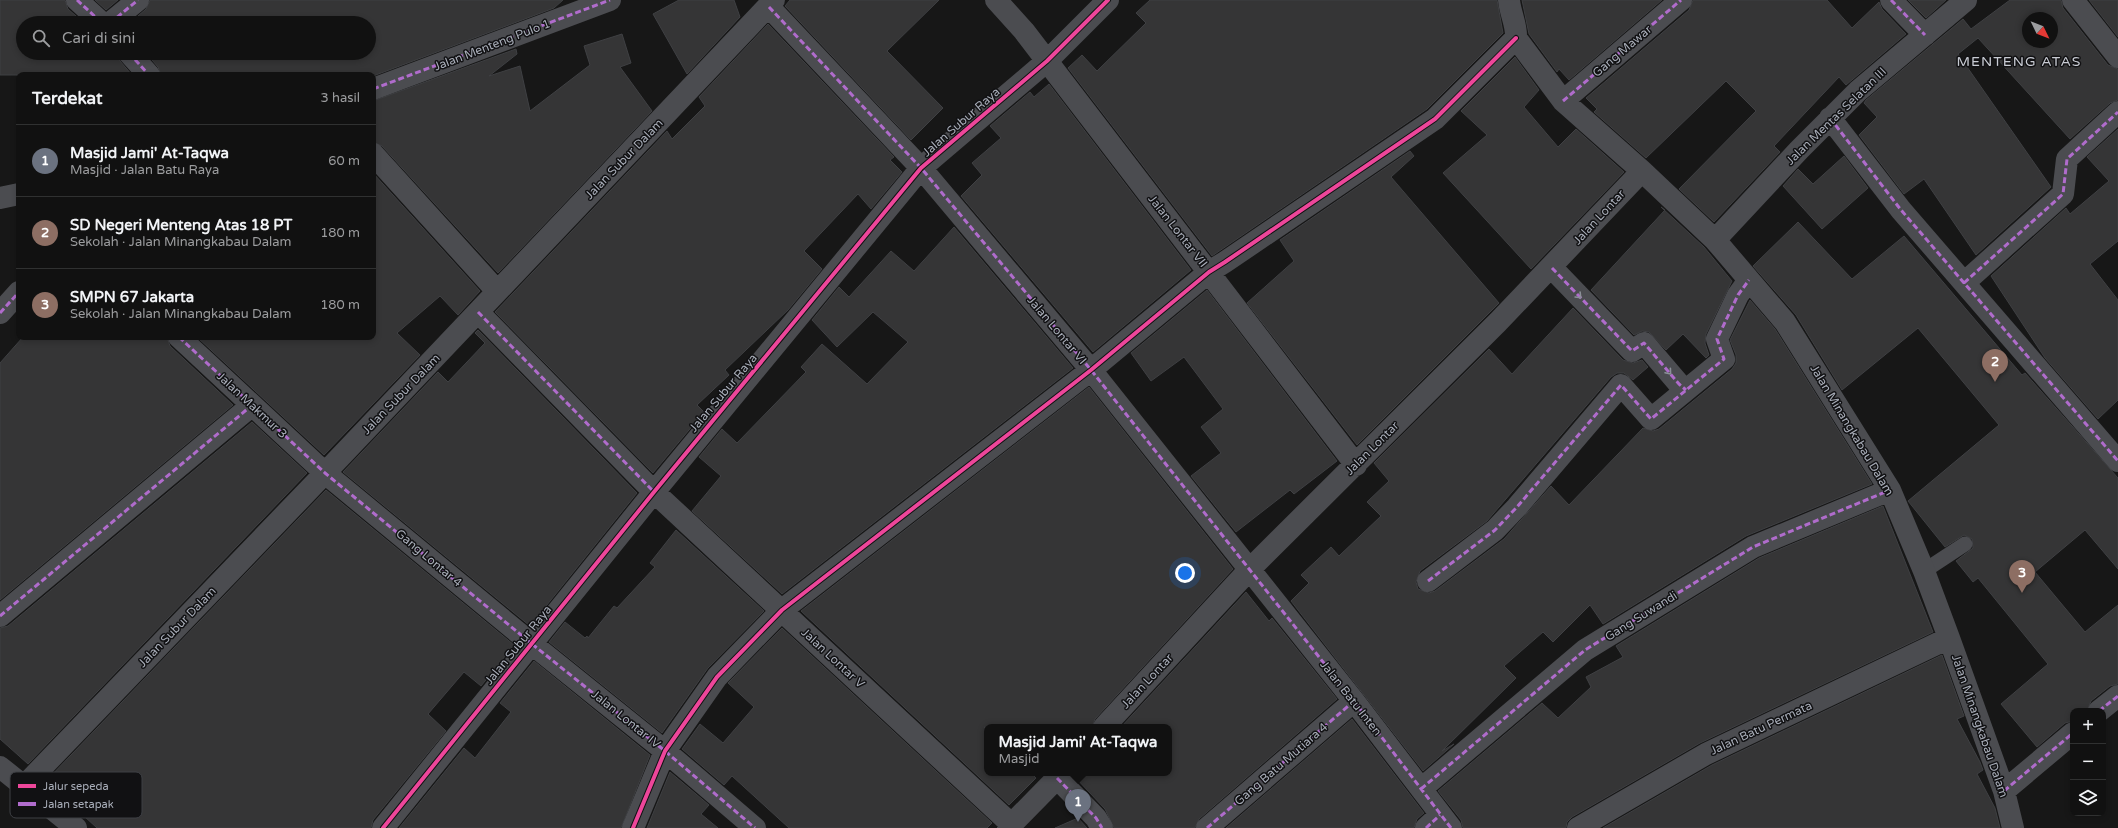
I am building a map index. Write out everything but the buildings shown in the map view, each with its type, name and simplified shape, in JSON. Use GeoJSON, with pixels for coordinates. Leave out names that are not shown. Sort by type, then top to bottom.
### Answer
{"type":"FeatureCollection","features":[{"type":"Feature","properties":{"kind":"street"},"geometry":{"type":"LineString","coordinates":[[78,0],[95,16]]}},
{"type":"Feature","properties":{"kind":"street"},"geometry":{"type":"LineString","coordinates":[[119,16],[138,0]]}},
{"type":"Feature","properties":{"kind":"street","name":"Jalan Menteng Pulo 1"},"geometry":{"type":"LineString","coordinates":[[376,88],[610,0]]}},
{"type":"Feature","properties":{"kind":"street","name":"Jalan Lontar VII"},"geometry":{"type":"LineString","coordinates":[[996,0],[1047,61],[1356,464]]}},
{"type":"Feature","properties":{"kind":"street","name":"Jalan Subur Raya"},"geometry":{"type":"LineString","coordinates":[[383,828],[654,492],[922,168],[1047,61],[1108,0]]}},
{"type":"Feature","properties":{"kind":"street"},"geometry":{"type":"LineString","coordinates":[[633,828],[665,750],[718,677],[782,610],[1091,370],[1209,272],[1435,119],[1516,38],[1516,30],[1511,15],[1509,0]]}},
{"type":"Feature","properties":{"kind":"street","name":"Gang Mawar"},"geometry":{"type":"LineString","coordinates":[[1563,101],[1681,0]]}},
{"type":"Feature","properties":{"kind":"street"},"geometry":{"type":"LineString","coordinates":[[1891,0],[1925,35]]}},
{"type":"Feature","properties":{"kind":"street","name":"Jalan Mentas Selatan III"},"geometry":{"type":"LineString","coordinates":[[1715,240],[1830,118],[1882,70],[1966,0]]}},
{"type":"Feature","properties":{"kind":"street"},"geometry":{"type":"LineString","coordinates":[[2073,0],[2118,57]]}},
{"type":"Feature","properties":{"kind":"street","name":"Jalan Lontar VI"},"geometry":{"type":"LineString","coordinates":[[773,3],[922,168],[1091,370],[1249,570]]}},
{"type":"Feature","properties":{"kind":"street","name":"Jalan Subur Dalam"},"geometry":{"type":"LineString","coordinates":[[38,772],[773,3]]}},
{"type":"Feature","properties":{"kind":"street","name":"Jalan Minangkabau Dalam"},"geometry":{"type":"LineString","coordinates":[[1516,38],[1563,101],[1642,171],[1715,240],[1785,322],[1890,490],[1924,571],[1949,638],[2004,791],[2013,828]]}},
{"type":"Feature","properties":{"kind":"street"},"geometry":{"type":"LineString","coordinates":[[135,60],[146,72]]}},
{"type":"Feature","properties":{"kind":"street"},"geometry":{"type":"LineString","coordinates":[[1964,283],[2063,194],[2067,158],[2118,112]]}},
{"type":"Feature","properties":{"kind":"street"},"geometry":{"type":"LineString","coordinates":[[1830,118],[1901,210],[2118,461]]}},
{"type":"Feature","properties":{"kind":"street"},"geometry":{"type":"LineString","coordinates":[[376,157],[497,292]]}},
{"type":"Feature","properties":{"kind":"street","name":"Jalan Lontar"},"geometry":{"type":"LineString","coordinates":[[1107,724],[1249,570],[1552,268],[1642,171]]}},
{"type":"Feature","properties":{"kind":"street"},"geometry":{"type":"LineString","coordinates":[[0,198],[16,195]]}},
{"type":"Feature","properties":{"kind":"street"},"geometry":{"type":"LineString","coordinates":[[1552,268],[1632,351],[1644,343],[1679,384],[1686,390]]}},
{"type":"Feature","properties":{"kind":"street"},"geometry":{"type":"LineString","coordinates":[[1428,581],[1495,530],[1517,507],[1621,385],[1651,419],[1724,359],[1717,339],[1738,295],[1749,280]]}},
{"type":"Feature","properties":{"kind":"street"},"geometry":{"type":"LineString","coordinates":[[0,313],[16,295]]}},
{"type":"Feature","properties":{"kind":"street","name":"Jalan Lontar V"},"geometry":{"type":"LineString","coordinates":[[478,312],[654,492],[782,610],[1010,826]]}},
{"type":"Feature","properties":{"kind":"street","name":"Jalan Makmur 3"},"geometry":{"type":"LineString","coordinates":[[182,340],[251,406],[325,473]]}},
{"type":"Feature","properties":{"kind":"street"},"geometry":{"type":"LineString","coordinates":[[0,616],[251,406]]}},
{"type":"Feature","properties":{"kind":"street","name":"Gang Lontar 4"},"geometry":{"type":"LineString","coordinates":[[325,473],[532,644]]}},
{"type":"Feature","properties":{"kind":"street","name":"Gang Suwandi"},"geometry":{"type":"LineString","coordinates":[[1421,789],[1585,650],[1752,547],[1890,490]]}},
{"type":"Feature","properties":{"kind":"street","name":"Jalan Batu Inten"},"geometry":{"type":"LineString","coordinates":[[1249,570],[1354,701],[1421,789],[1439,824]]}},
{"type":"Feature","properties":{"kind":"street","name":"Jalan Batu Permata"},"geometry":{"type":"LineString","coordinates":[[1578,828],[1706,754],[1949,638]]}},
{"type":"Feature","properties":{"kind":"street","name":"Jalan Lontar IV"},"geometry":{"type":"LineString","coordinates":[[532,644],[665,750],[755,828]]}},
{"type":"Feature","properties":{"kind":"street"},"geometry":{"type":"LineString","coordinates":[[2103,708],[2118,696]]}},
{"type":"Feature","properties":{"kind":"street","name":"Gang Batu Mutiara 4"},"geometry":{"type":"LineString","coordinates":[[1207,828],[1354,701]]}},
{"type":"Feature","properties":{"kind":"street"},"geometry":{"type":"LineString","coordinates":[[2004,791],[2070,736]]}},
{"type":"Feature","properties":{"kind":"street"},"geometry":{"type":"LineString","coordinates":[[0,767],[10,774]]}},
{"type":"Feature","properties":{"kind":"street"},"geometry":{"type":"LineString","coordinates":[[1010,826],[1060,776],[1096,818],[1102,828]]}},
{"type":"Feature","properties":{"kind":"street"},"geometry":{"type":"LineString","coordinates":[[64,818],[76,828]]}},
{"type":"Feature","properties":{"kind":"lane"},"geometry":{"type":"LineString","coordinates":[[1924,571],[1965,544]]}},
{"type":"Feature","properties":{"kind":"marked path"},"geometry":{"type":"LineString","coordinates":[[77,0],[94,16]]}},
{"type":"Feature","properties":{"kind":"marked path"},"geometry":{"type":"LineString","coordinates":[[119,16],[138,0]]}},
{"type":"Feature","properties":{"kind":"marked path"},"geometry":{"type":"LineString","coordinates":[[376,88],[610,0]]}},
{"type":"Feature","properties":{"kind":"marked path"},"geometry":{"type":"LineString","coordinates":[[1563,101],[1681,0]]}},
{"type":"Feature","properties":{"kind":"marked path"},"geometry":{"type":"LineString","coordinates":[[1891,0],[1925,35]]}},
{"type":"Feature","properties":{"kind":"marked path"},"geometry":{"type":"LineString","coordinates":[[769,7],[921,168],[1091,370],[1354,701],[1451,828]]}},
{"type":"Feature","properties":{"kind":"marked path"},"geometry":{"type":"LineString","coordinates":[[135,60],[146,72]]}},
{"type":"Feature","properties":{"kind":"marked path"},"geometry":{"type":"LineString","coordinates":[[1964,283],[2063,194],[2067,159],[2118,112]]}},
{"type":"Feature","properties":{"kind":"marked path"},"geometry":{"type":"LineString","coordinates":[[1830,118],[1901,210],[2118,461]]}},
{"type":"Feature","properties":{"kind":"marked path"},"geometry":{"type":"LineString","coordinates":[[1552,268],[1632,351],[1644,343],[1679,384],[1686,390]]}},
{"type":"Feature","properties":{"kind":"marked path"},"geometry":{"type":"LineString","coordinates":[[1428,581],[1495,530],[1517,507],[1621,385],[1651,419],[1724,359],[1717,339],[1738,295],[1749,280]]}},
{"type":"Feature","properties":{"kind":"marked path"},"geometry":{"type":"LineString","coordinates":[[0,313],[16,295]]}},
{"type":"Feature","properties":{"kind":"marked path"},"geometry":{"type":"LineString","coordinates":[[478,312],[654,492]]}},
{"type":"Feature","properties":{"kind":"marked path"},"geometry":{"type":"LineString","coordinates":[[182,340],[325,473],[532,644],[665,751],[755,828]]}},
{"type":"Feature","properties":{"kind":"marked path"},"geometry":{"type":"LineString","coordinates":[[0,616],[251,406]]}},
{"type":"Feature","properties":{"kind":"marked path"},"geometry":{"type":"LineString","coordinates":[[1421,789],[1585,650],[1753,547],[1890,490]]}},
{"type":"Feature","properties":{"kind":"marked path"},"geometry":{"type":"LineString","coordinates":[[2103,708],[2118,696]]}},
{"type":"Feature","properties":{"kind":"marked path"},"geometry":{"type":"LineString","coordinates":[[1207,828],[1354,701]]}},
{"type":"Feature","properties":{"kind":"marked path"},"geometry":{"type":"LineString","coordinates":[[2004,791],[2070,736]]}},
{"type":"Feature","properties":{"kind":"marked path"},"geometry":{"type":"LineString","coordinates":[[1057,778],[1096,818],[1102,828]]}},
{"type":"Feature","properties":{"kind":"marked path"},"geometry":{"type":"LineString","coordinates":[[1426,828],[1440,815]]}},
{"type":"Feature","properties":{"kind":"cycle path"},"geometry":{"type":"LineString","coordinates":[[383,828],[654,492],[921,168],[1047,61],[1108,0]]}},
{"type":"Feature","properties":{"kind":"cycle path"},"geometry":{"type":"LineString","coordinates":[[633,828],[665,751],[717,677],[782,610],[1091,370],[1209,272],[1435,119],[1516,38]]}},
{"type":"Feature","properties":{"kind":"place","name":"SD Negeri Menteng Atas 18 PT"},"geometry":{"type":"Point","coordinates":[1995,382]}},
{"type":"Feature","properties":{"kind":"place","name":"SMPN 67 Jakarta"},"geometry":{"type":"Point","coordinates":[2022,593]}},
{"type":"Feature","properties":{"kind":"place","name":"Masjid Jami' At-Taqwa"},"geometry":{"type":"Point","coordinates":[1078,822]}},
{"type":"Feature","properties":{"kind":"district","name":"MENTENG ATAS"},"geometry":{"type":"Point","coordinates":[2019,61]}}]}
